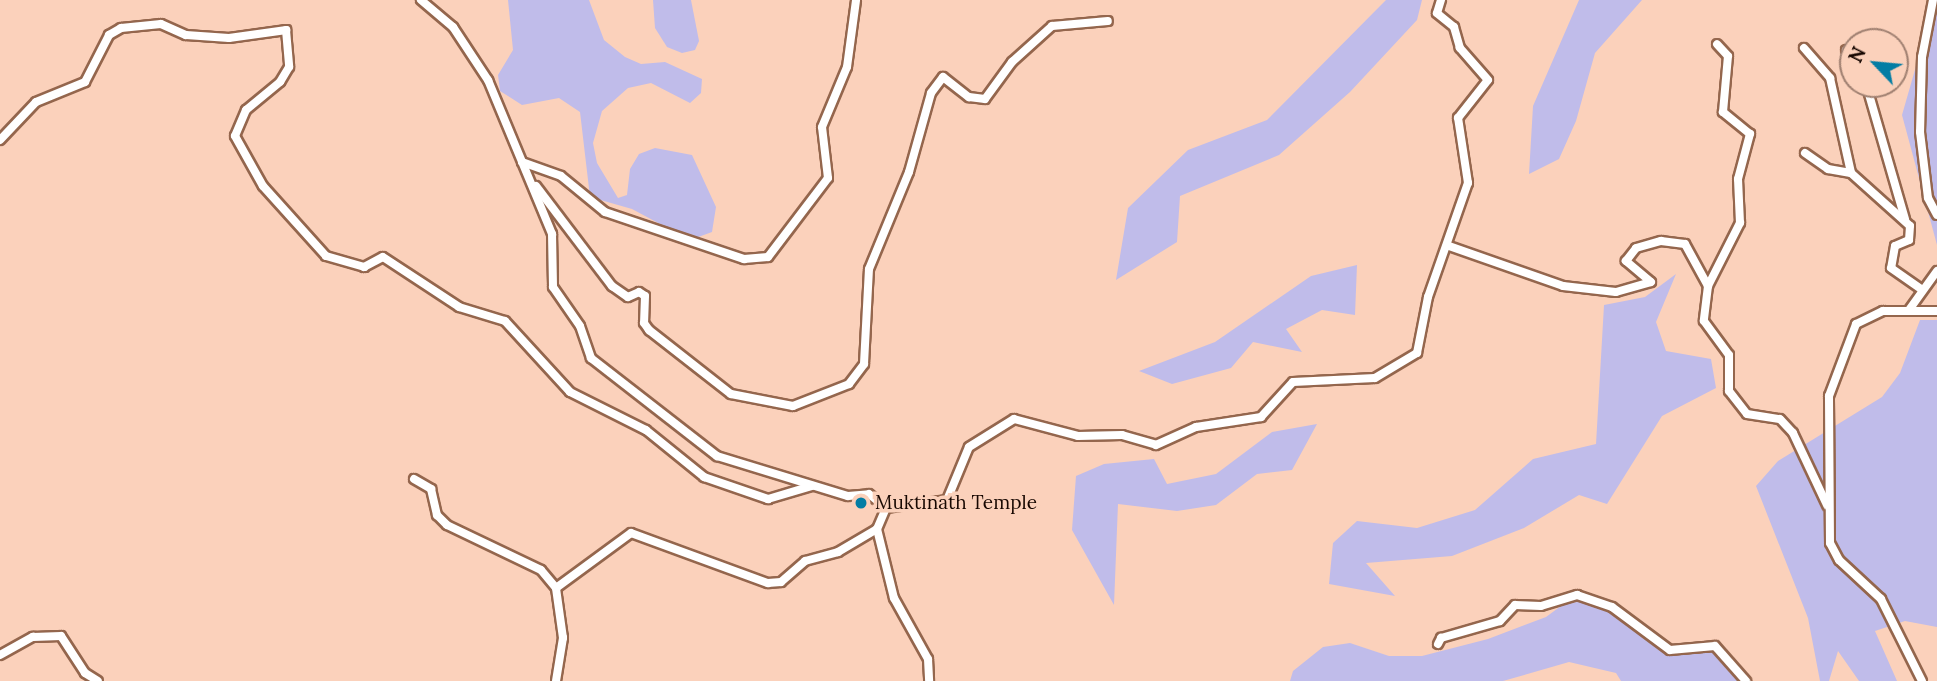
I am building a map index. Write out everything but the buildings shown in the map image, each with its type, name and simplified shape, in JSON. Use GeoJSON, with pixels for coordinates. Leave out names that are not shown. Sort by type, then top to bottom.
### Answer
{"type":"FeatureCollection","features":[{"type":"Feature","properties":{"kind":"street"},"geometry":{"type":"LineString","coordinates":[[421,0],[466,43],[536,186],[612,286],[628,297],[639,292],[645,296],[644,323],[649,330],[731,394],[793,405],[849,384],[864,364],[869,269],[909,172],[931,93],[943,77],[969,97],[985,99],[1012,62],[1052,26],[1108,22]]}},
{"type":"Feature","properties":{"kind":"street"},"geometry":{"type":"LineString","coordinates":[[522,162],[561,176],[605,212],[744,259],[768,257],[828,178],[822,127],[847,67],[856,0]]}},
{"type":"Feature","properties":{"kind":"street"},"geometry":{"type":"LineString","coordinates":[[536,186],[552,234],[553,287],[600,369],[717,456],[848,495],[869,494],[886,508],[947,500],[970,447],[1014,419],[1078,436],[1122,435],[1156,445],[1196,427],[1261,417],[1293,382],[1375,377],[1417,353],[1428,297],[1449,246],[1469,172],[1458,118],[1488,80],[1461,48],[1454,27],[1437,12],[1441,0]]}},
{"type":"Feature","properties":{"kind":"street"},"geometry":{"type":"LineString","coordinates":[[1933,0],[1922,57],[1920,132],[1928,198],[1937,215]]}},
{"type":"Feature","properties":{"kind":"street"},"geometry":{"type":"LineString","coordinates":[[0,140],[36,102],[86,82],[109,35],[121,28],[161,24],[186,35],[229,38],[286,30],[289,66],[280,82],[246,110],[235,136],[263,186],[326,256],[365,267],[383,257],[459,307],[505,321],[570,392],[646,430],[704,477],[768,499],[813,486]]}},
{"type":"Feature","properties":{"kind":"street"},"geometry":{"type":"LineString","coordinates":[[1717,44],[1728,56],[1723,112],[1750,134],[1738,179],[1740,223],[1708,286],[1701,310],[1729,355],[1728,391],[1747,414],[1780,419],[1793,433],[1827,505]]}},
{"type":"Feature","properties":{"kind":"street"},"geometry":{"type":"LineString","coordinates":[[1804,48],[1830,78],[1851,173]]}},
{"type":"Feature","properties":{"kind":"street"},"geometry":{"type":"LineString","coordinates":[[1873,98],[1911,235],[1895,246],[1891,268],[1922,290]]}},
{"type":"Feature","properties":{"kind":"street"},"geometry":{"type":"LineString","coordinates":[[1805,153],[1828,169],[1851,173],[1905,219]]}},
{"type":"Feature","properties":{"kind":"street"},"geometry":{"type":"LineString","coordinates":[[1449,246],[1563,286],[1616,292],[1651,282],[1632,269],[1629,253],[1648,244],[1674,242],[1685,244],[1694,255],[1708,286]]}},
{"type":"Feature","properties":{"kind":"street"},"geometry":{"type":"LineString","coordinates":[[1909,310],[1937,271]]}},
{"type":"Feature","properties":{"kind":"street"},"geometry":{"type":"LineString","coordinates":[[1922,681],[1881,598],[1839,560],[1826,526],[1827,505],[1833,480],[1830,382],[1856,324],[1883,311],[1937,311]]}},
{"type":"Feature","properties":{"kind":"street"},"geometry":{"type":"LineString","coordinates":[[414,479],[431,489],[437,515],[447,525],[541,570],[556,588],[563,638],[556,681]]}},
{"type":"Feature","properties":{"kind":"street"},"geometry":{"type":"LineString","coordinates":[[556,588],[631,533],[768,583],[781,582],[806,561],[838,552],[877,529],[886,508]]}},
{"type":"Feature","properties":{"kind":"street"},"geometry":{"type":"LineString","coordinates":[[877,529],[894,598],[928,659],[929,681]]}},
{"type":"Feature","properties":{"kind":"street"},"geometry":{"type":"LineString","coordinates":[[1438,644],[1441,638],[1500,621],[1515,605],[1541,606],[1577,595],[1612,607],[1670,650],[1715,646],[1746,681]]}},
{"type":"Feature","properties":{"kind":"street"},"geometry":{"type":"LineString","coordinates":[[0,655],[33,637],[61,636],[85,673],[98,681]]}},
{"type":"Feature","properties":{"kind":"shaded area"},"geometry":{"type":"Polygon","coordinates":[[[508,0],[589,0],[604,40],[625,57],[641,64],[665,62],[702,79],[701,93],[690,103],[651,83],[628,88],[602,111],[593,143],[597,163],[618,198],[627,195],[630,169],[639,154],[655,148],[692,155],[716,207],[712,232],[690,240],[632,209],[590,197],[580,112],[559,98],[522,105],[500,91],[498,75],[513,50],[508,0]]]}},
{"type":"Feature","properties":{"kind":"shaded area"},"geometry":{"type":"Polygon","coordinates":[[[653,0],[691,0],[699,41],[695,50],[682,53],[667,47],[655,28],[653,0]]]}},
{"type":"Feature","properties":{"kind":"shaded area"},"geometry":{"type":"Polygon","coordinates":[[[1386,0],[1422,0],[1417,20],[1350,92],[1279,155],[1180,196],[1177,242],[1116,280],[1128,208],[1188,150],[1267,120],[1386,0]]]}},
{"type":"Feature","properties":{"kind":"shaded area"},"geometry":{"type":"Polygon","coordinates":[[[1579,0],[1642,0],[1595,53],[1576,121],[1559,159],[1529,174],[1533,106],[1579,0]]]}},
{"type":"Feature","properties":{"kind":"shaded area"},"geometry":{"type":"Polygon","coordinates":[[[1937,0],[1937,245],[1902,115],[1937,0]]]}},
{"type":"Feature","properties":{"kind":"shaded area"},"geometry":{"type":"Polygon","coordinates":[[[1357,265],[1355,315],[1322,310],[1286,329],[1302,352],[1253,342],[1231,368],[1172,384],[1139,371],[1215,342],[1311,276],[1357,265]]]}},
{"type":"Feature","properties":{"kind":"shaded area"},"geometry":{"type":"Polygon","coordinates":[[[1676,274],[1656,322],[1666,351],[1711,359],[1716,388],[1662,416],[1607,504],[1579,495],[1524,528],[1452,556],[1366,563],[1395,596],[1329,584],[1333,543],[1357,521],[1417,528],[1475,510],[1533,459],[1596,444],[1604,305],[1645,297],[1676,274]]]}},
{"type":"Feature","properties":{"kind":"shaded area"},"geometry":{"type":"Polygon","coordinates":[[[1920,320],[1937,320],[1937,627],[1905,621],[1875,631],[1897,681],[1859,681],[1838,651],[1829,681],[1820,681],[1808,618],[1756,486],[1778,461],[1882,397],[1900,373],[1920,320]]]}},
{"type":"Feature","properties":{"kind":"shaded area"},"geometry":{"type":"Polygon","coordinates":[[[1317,424],[1292,470],[1257,474],[1216,505],[1177,511],[1118,504],[1114,605],[1072,530],[1076,476],[1104,464],[1154,459],[1167,484],[1216,474],[1272,432],[1317,424]]]}},
{"type":"Feature","properties":{"kind":"shaded area"},"geometry":{"type":"Polygon","coordinates":[[[1579,602],[1614,610],[1663,650],[1719,652],[1740,681],[1621,681],[1616,673],[1569,662],[1503,681],[1290,681],[1293,671],[1323,647],[1350,643],[1389,656],[1422,656],[1488,639],[1546,617],[1565,603],[1579,602]]]}},
{"type":"Feature","properties":{"kind":"place","name":"Muktinath Temple"},"geometry":{"type":"Point","coordinates":[861,503]}}]}
